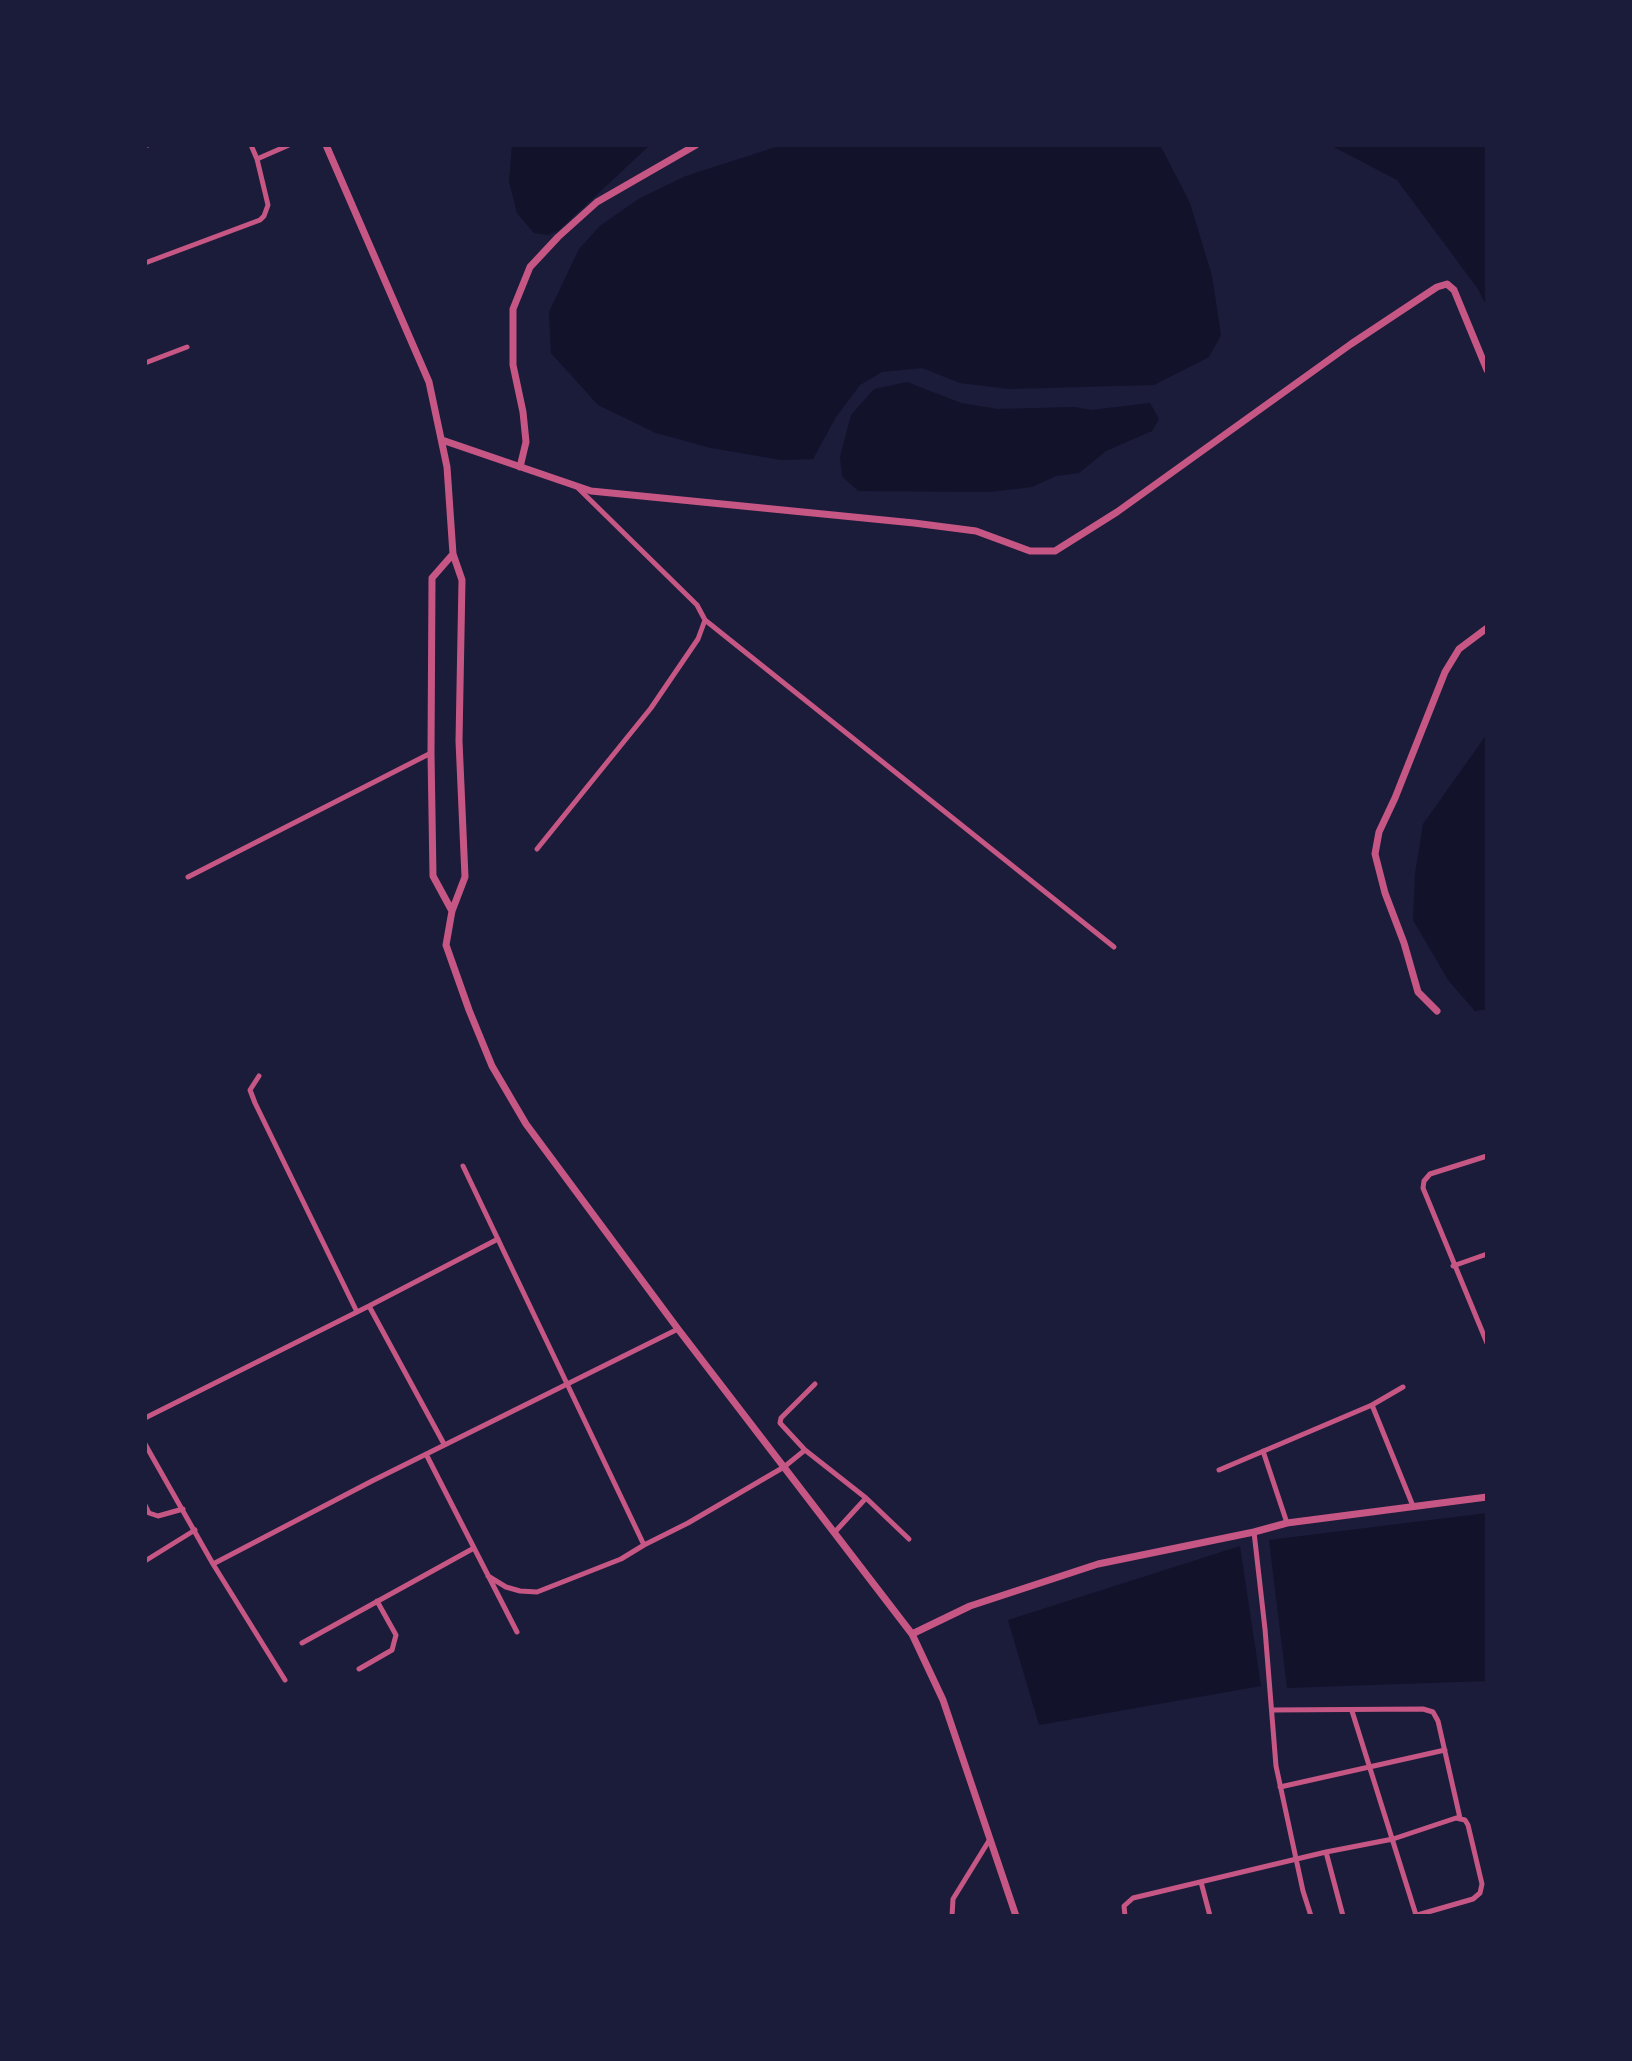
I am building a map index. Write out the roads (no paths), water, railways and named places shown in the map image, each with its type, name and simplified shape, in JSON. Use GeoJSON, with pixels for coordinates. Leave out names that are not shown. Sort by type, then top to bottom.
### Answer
{"type":"FeatureCollection","features":[{"type":"Feature","properties":{"kind":"street"},"geometry":{"type":"LineString","coordinates":[[326,145],[429,382],[447,467],[453,554],[462,580],[459,741],[465,877],[452,911],[446,945],[469,1010],[492,1066],[526,1124],[678,1329],[912,1634],[943,1700],[1016,1916]]}},
{"type":"Feature","properties":{"kind":"street"},"geometry":{"type":"LineString","coordinates":[[520,467],[526,442],[513,365],[513,309],[530,267],[597,202],[696,145]]}},
{"type":"Feature","properties":{"kind":"street"},"geometry":{"type":"LineString","coordinates":[[442,440],[591,491],[976,531],[1030,551],[1055,551],[1117,512],[1351,344],[1437,287],[1447,284],[1454,290],[1487,370]]}},
{"type":"Feature","properties":{"kind":"street"},"geometry":{"type":"LineString","coordinates":[[452,911],[433,876],[431,753],[432,578],[453,554]]}},
{"type":"Feature","properties":{"kind":"street"},"geometry":{"type":"LineString","coordinates":[[1437,1011],[1418,992],[1375,854],[1379,832],[1445,672],[1459,649],[1487,628]]}},
{"type":"Feature","properties":{"kind":"street"},"geometry":{"type":"LineString","coordinates":[[912,1634],[970,1606],[1098,1564],[1287,1523],[1487,1497]]}},
{"type":"Feature","properties":{"kind":"lane"},"geometry":{"type":"LineString","coordinates":[[145,264],[260,220],[264,216],[268,205],[251,145]]}},
{"type":"Feature","properties":{"kind":"lane"},"geometry":{"type":"LineString","coordinates":[[257,159],[289,145]]}},
{"type":"Feature","properties":{"kind":"lane"},"geometry":{"type":"LineString","coordinates":[[145,363],[187,347]]}},
{"type":"Feature","properties":{"kind":"lane"},"geometry":{"type":"LineString","coordinates":[[577,487],[696,605],[705,620],[1114,947]]}},
{"type":"Feature","properties":{"kind":"lane"},"geometry":{"type":"LineString","coordinates":[[537,849],[651,709],[698,639],[705,620]]}},
{"type":"Feature","properties":{"kind":"lane"},"geometry":{"type":"LineString","coordinates":[[188,877],[431,753]]}},
{"type":"Feature","properties":{"kind":"lane"},"geometry":{"type":"LineString","coordinates":[[259,1076],[250,1090],[255,1103],[357,1312]]}},
{"type":"Feature","properties":{"kind":"lane"},"geometry":{"type":"LineString","coordinates":[[1487,1156],[1433,1173],[1424,1181],[1424,1192],[1487,1343]]}},
{"type":"Feature","properties":{"kind":"lane"},"geometry":{"type":"LineString","coordinates":[[463,1167],[645,1545]]}},
{"type":"Feature","properties":{"kind":"lane"},"geometry":{"type":"LineString","coordinates":[[145,1418],[498,1239]]}},
{"type":"Feature","properties":{"kind":"lane"},"geometry":{"type":"LineString","coordinates":[[1453,1266],[1487,1254]]}},
{"type":"Feature","properties":{"kind":"lane"},"geometry":{"type":"LineString","coordinates":[[369,1306],[444,1444]]}},
{"type":"Feature","properties":{"kind":"lane"},"geometry":{"type":"LineString","coordinates":[[213,1564],[444,1444],[678,1329]]}},
{"type":"Feature","properties":{"kind":"lane"},"geometry":{"type":"LineString","coordinates":[[815,1384],[781,1418],[780,1423],[805,1450],[866,1498],[909,1539]]}},
{"type":"Feature","properties":{"kind":"lane"},"geometry":{"type":"LineString","coordinates":[[1219,1470],[1372,1405],[1403,1387]]}},
{"type":"Feature","properties":{"kind":"lane"},"geometry":{"type":"LineString","coordinates":[[1372,1405],[1413,1506]]}},
{"type":"Feature","properties":{"kind":"lane"},"geometry":{"type":"LineString","coordinates":[[145,1444],[213,1564],[285,1680]]}},
{"type":"Feature","properties":{"kind":"lane"},"geometry":{"type":"LineString","coordinates":[[488,1576],[506,1587],[537,1592],[621,1559],[784,1467],[805,1450]]}},
{"type":"Feature","properties":{"kind":"lane"},"geometry":{"type":"LineString","coordinates":[[1263,1451],[1287,1523]]}},
{"type":"Feature","properties":{"kind":"lane"},"geometry":{"type":"LineString","coordinates":[[426,1454],[517,1632]]}},
{"type":"Feature","properties":{"kind":"lane"},"geometry":{"type":"LineString","coordinates":[[834,1533],[866,1498]]}},
{"type":"Feature","properties":{"kind":"lane"},"geometry":{"type":"LineString","coordinates":[[145,1505],[149,1513],[158,1516],[183,1509]]}},
{"type":"Feature","properties":{"kind":"lane"},"geometry":{"type":"LineString","coordinates":[[145,1561],[194,1530]]}},
{"type":"Feature","properties":{"kind":"lane"},"geometry":{"type":"LineString","coordinates":[[1254,1532],[1273,1710],[1276,1766],[1303,1891],[1311,1916]]}},
{"type":"Feature","properties":{"kind":"lane"},"geometry":{"type":"LineString","coordinates":[[302,1643],[474,1548]]}},
{"type":"Feature","properties":{"kind":"lane"},"geometry":{"type":"LineString","coordinates":[[359,1669],[392,1650],[396,1635],[377,1601]]}},
{"type":"Feature","properties":{"kind":"lane"},"geometry":{"type":"LineString","coordinates":[[1273,1710],[1428,1710],[1438,1720],[1460,1818],[1468,1825],[1482,1889],[1473,1899],[1415,1915],[1352,1711]]}},
{"type":"Feature","properties":{"kind":"lane"},"geometry":{"type":"LineString","coordinates":[[1280,1787],[1445,1750]]}},
{"type":"Feature","properties":{"kind":"lane"},"geometry":{"type":"LineString","coordinates":[[1125,1916],[1125,1906],[1129,1900],[1326,1852],[1393,1839],[1460,1818]]}},
{"type":"Feature","properties":{"kind":"lane"},"geometry":{"type":"LineString","coordinates":[[952,1916],[953,1899],[990,1838]]}},
{"type":"Feature","properties":{"kind":"lane"},"geometry":{"type":"LineString","coordinates":[[1326,1852],[1343,1916]]}},
{"type":"Feature","properties":{"kind":"lane"},"geometry":{"type":"LineString","coordinates":[[1201,1882],[1210,1916]]}}]}
